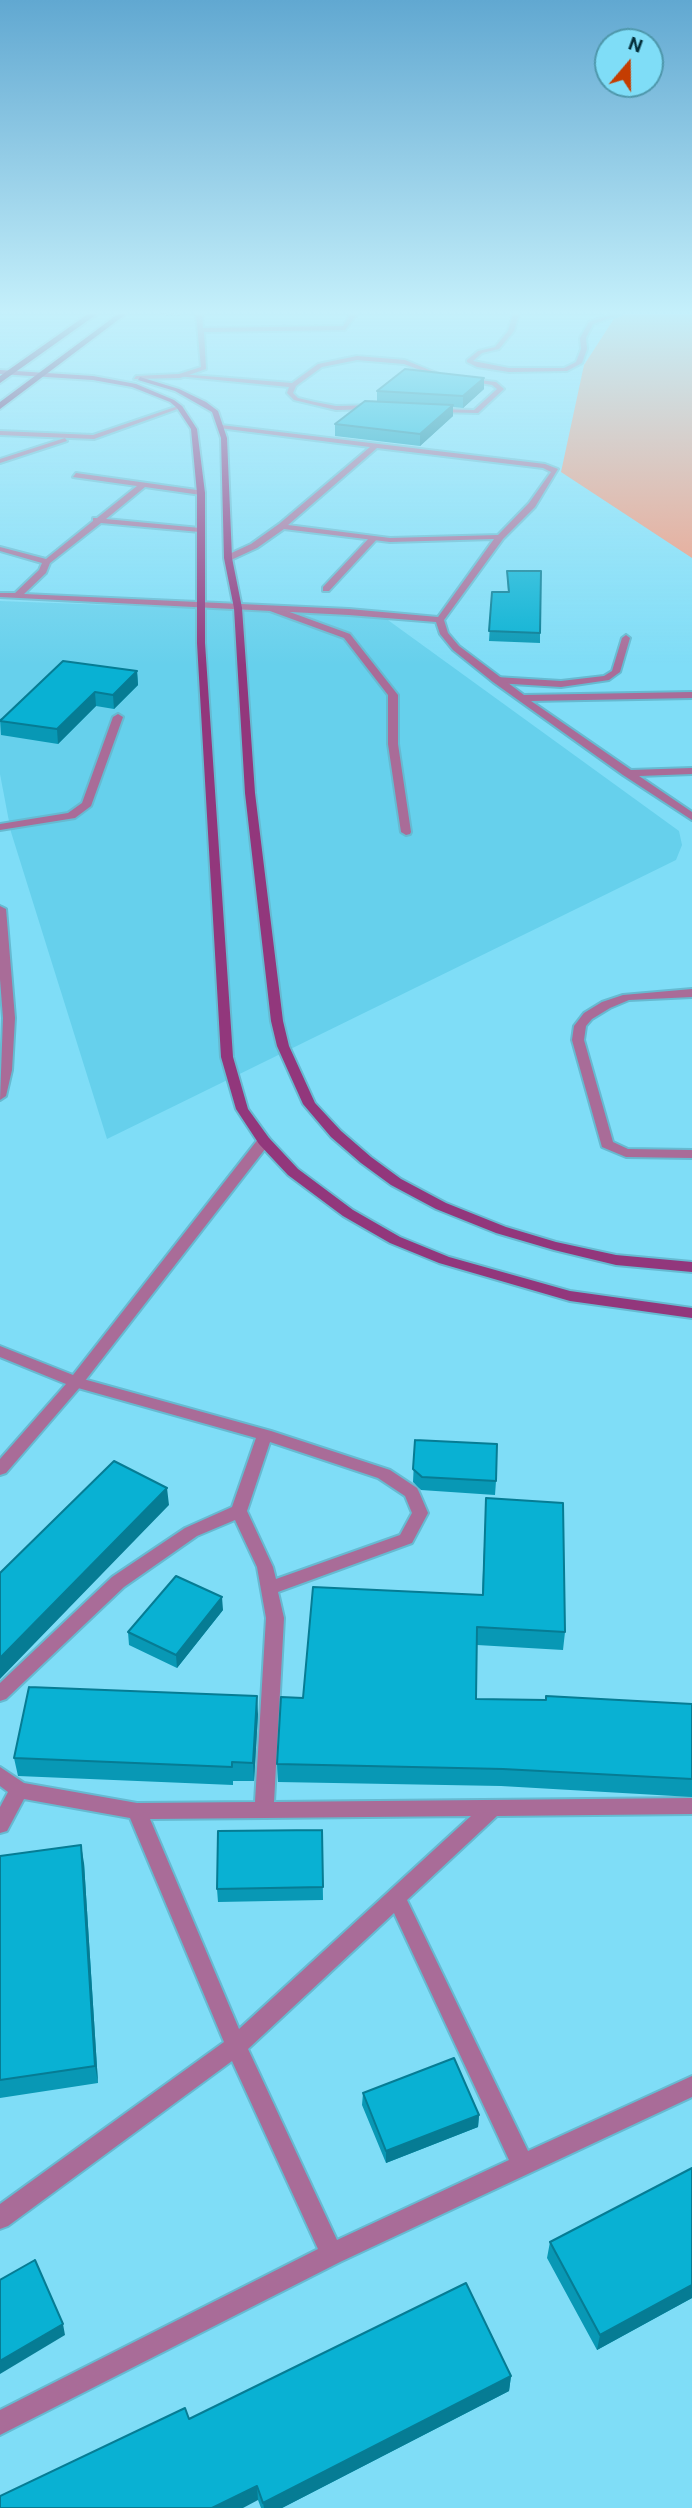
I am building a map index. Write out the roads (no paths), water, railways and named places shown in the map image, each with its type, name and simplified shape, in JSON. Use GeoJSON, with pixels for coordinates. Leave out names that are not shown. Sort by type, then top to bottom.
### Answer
{"type":"FeatureCollection","features":[{"type":"Feature","properties":{"kind":"main road"},"geometry":{"type":"LineString","coordinates":[[194,431],[201,493],[199,607],[227,1057],[242,1109],[264,1141],[293,1172],[348,1213],[395,1240],[444,1261],[569,1296],[692,1313]]}},
{"type":"Feature","properties":{"kind":"main road"},"geometry":{"type":"LineString","coordinates":[[222,431],[228,558],[238,608],[250,793],[277,1021],[283,1046],[309,1104],[336,1134],[366,1160],[396,1182],[441,1206],[501,1230],[554,1246],[616,1260],[692,1267]]}},
{"type":"Feature","properties":{"kind":"street"},"geometry":{"type":"LineString","coordinates":[[0,433],[74,438],[115,431]]}},
{"type":"Feature","properties":{"kind":"street"},"geometry":{"type":"LineString","coordinates":[[254,431],[545,466],[555,471],[532,505],[500,537],[440,620]]}},
{"type":"Feature","properties":{"kind":"street"},"geometry":{"type":"LineString","coordinates":[[0,461],[74,438]]}},
{"type":"Feature","properties":{"kind":"street"},"geometry":{"type":"LineString","coordinates":[[228,558],[254,547],[282,526],[375,446]]}},
{"type":"Feature","properties":{"kind":"street"},"geometry":{"type":"LineString","coordinates":[[76,475],[201,493]]}},
{"type":"Feature","properties":{"kind":"street"},"geometry":{"type":"LineString","coordinates":[[17,596],[43,570],[47,562],[96,520],[143,485]]}},
{"type":"Feature","properties":{"kind":"street"},"geometry":{"type":"LineString","coordinates":[[96,520],[200,530]]}},
{"type":"Feature","properties":{"kind":"street"},"geometry":{"type":"LineString","coordinates":[[282,526],[374,538],[500,537]]}},
{"type":"Feature","properties":{"kind":"street"},"geometry":{"type":"LineString","coordinates":[[326,589],[374,538]]}},
{"type":"Feature","properties":{"kind":"street"},"geometry":{"type":"LineString","coordinates":[[0,549],[47,562]]}},
{"type":"Feature","properties":{"kind":"street"},"geometry":{"type":"LineString","coordinates":[[0,595],[440,620]]}},
{"type":"Feature","properties":{"kind":"street"},"geometry":{"type":"LineString","coordinates":[[273,609],[347,636],[393,695],[393,744],[406,832]]}},
{"type":"Feature","properties":{"kind":"street"},"geometry":{"type":"LineString","coordinates":[[440,620],[444,634],[456,648],[496,680],[692,817]]}},
{"type":"Feature","properties":{"kind":"street"},"geometry":{"type":"LineString","coordinates":[[496,680],[561,684],[606,678],[616,672],[626,638]]}},
{"type":"Feature","properties":{"kind":"street"},"geometry":{"type":"LineString","coordinates":[[521,698],[692,695]]}},
{"type":"Feature","properties":{"kind":"street"},"geometry":{"type":"LineString","coordinates":[[0,827],[71,816],[87,804],[118,717]]}},
{"type":"Feature","properties":{"kind":"street"},"geometry":{"type":"LineString","coordinates":[[626,773],[692,771]]}},
{"type":"Feature","properties":{"kind":"street"},"geometry":{"type":"LineString","coordinates":[[0,909],[9,1018],[6,1070],[0,1096]]}},
{"type":"Feature","properties":{"kind":"street"},"geometry":{"type":"LineString","coordinates":[[692,993],[627,997],[606,1005],[588,1016],[580,1027],[578,1040],[607,1144],[626,1153],[692,1154]]}},
{"type":"Feature","properties":{"kind":"street"},"geometry":{"type":"LineString","coordinates":[[0,1469],[76,1382],[264,1141]]}},
{"type":"Feature","properties":{"kind":"street"},"geometry":{"type":"LineString","coordinates":[[0,1351],[76,1382],[265,1434],[384,1474],[411,1492],[420,1513],[406,1539],[270,1588]]}},
{"type":"Feature","properties":{"kind":"street"},"geometry":{"type":"LineString","coordinates":[[264,1810],[275,1618],[265,1567],[239,1511],[265,1434]]}},
{"type":"Feature","properties":{"kind":"street"},"geometry":{"type":"LineString","coordinates":[[0,1694],[118,1582],[191,1532],[239,1511]]}},
{"type":"Feature","properties":{"kind":"street"},"geometry":{"type":"LineString","coordinates":[[0,1775],[19,1790],[138,1811],[692,1806]]}},
{"type":"Feature","properties":{"kind":"street"},"geometry":{"type":"LineString","coordinates":[[0,1825],[19,1790]]}},
{"type":"Feature","properties":{"kind":"street"},"geometry":{"type":"LineString","coordinates":[[0,2218],[236,2046],[493,1808]]}},
{"type":"Feature","properties":{"kind":"street"},"geometry":{"type":"LineString","coordinates":[[138,1811],[236,2046],[332,2254]]}},
{"type":"Feature","properties":{"kind":"street"},"geometry":{"type":"LineString","coordinates":[[396,1897],[523,2165]]}},
{"type":"Feature","properties":{"kind":"street"},"geometry":{"type":"LineString","coordinates":[[0,2423],[332,2254],[692,2087]]}}]}
